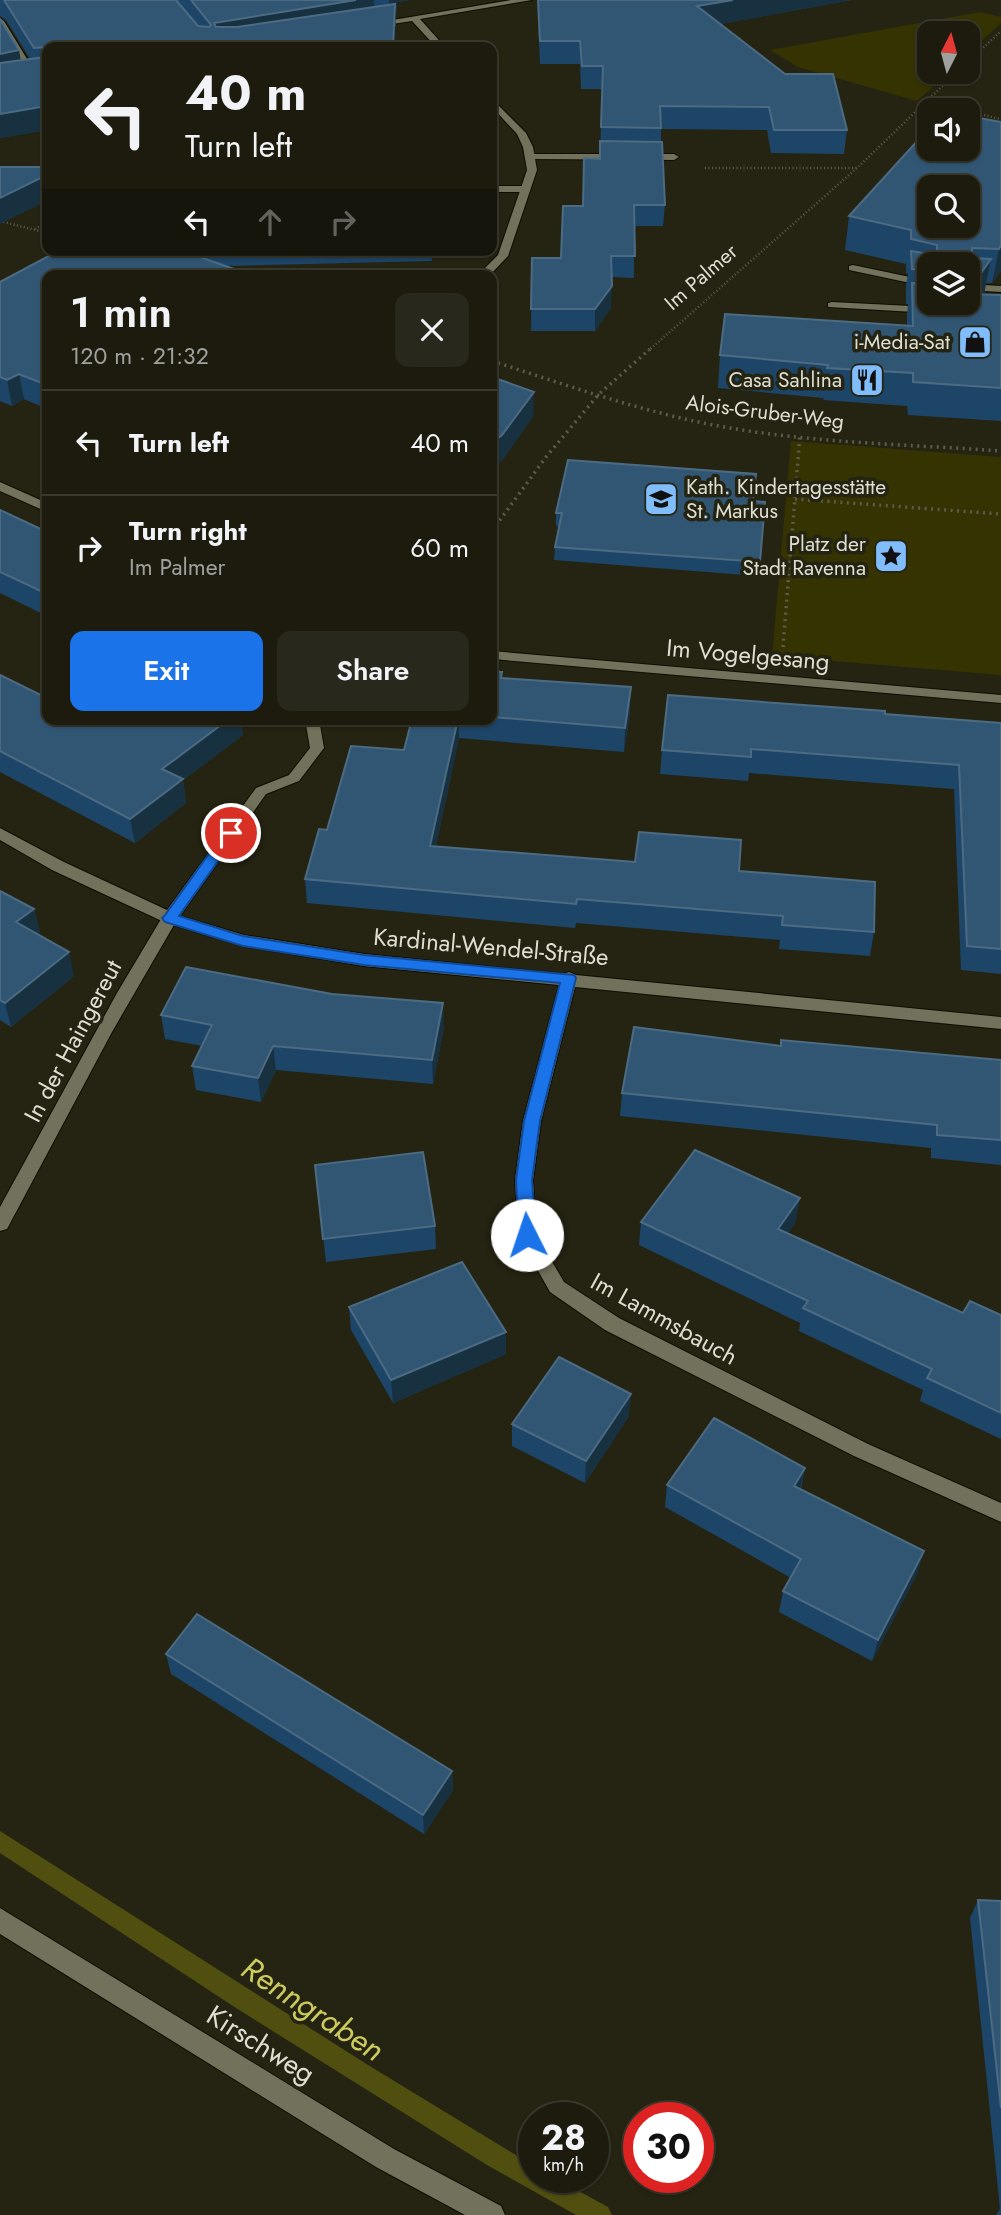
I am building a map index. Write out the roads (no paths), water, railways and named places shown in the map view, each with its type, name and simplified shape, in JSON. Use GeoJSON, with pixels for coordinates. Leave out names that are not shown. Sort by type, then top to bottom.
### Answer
{"type":"FeatureCollection","features":[{"type":"Feature","properties":{"kind":"street"},"geometry":{"type":"LineString","coordinates":[[360,26],[382,19],[414,18],[528,0]]}},
{"type":"Feature","properties":{"kind":"street"},"geometry":{"type":"LineString","coordinates":[[414,18],[436,42]]}},
{"type":"Feature","properties":{"kind":"street"},"geometry":{"type":"LineString","coordinates":[[0,21],[33,77]]}},
{"type":"Feature","properties":{"kind":"street"},"geometry":{"type":"LineString","coordinates":[[22,79],[42,76]]}},
{"type":"Feature","properties":{"kind":"street"},"geometry":{"type":"LineString","coordinates":[[488,270],[503,256],[532,170],[521,133],[497,107]]}},
{"type":"Feature","properties":{"kind":"street"},"geometry":{"type":"LineString","coordinates":[[530,156],[674,157]]}},
{"type":"Feature","properties":{"kind":"street"},"geometry":{"type":"LineString","coordinates":[[497,189],[524,189]]}},
{"type":"Feature","properties":{"kind":"street"},"geometry":{"type":"LineString","coordinates":[[853,268],[917,281]]}},
{"type":"Feature","properties":{"kind":"street"},"geometry":{"type":"LineString","coordinates":[[980,288],[1001,289]]}},
{"type":"Feature","properties":{"kind":"street"},"geometry":{"type":"LineString","coordinates":[[832,305],[917,309]]}},
{"type":"Feature","properties":{"kind":"street"},"geometry":{"type":"LineString","coordinates":[[0,486],[42,506]]}},
{"type":"Feature","properties":{"kind":"street","name":"Im Vogelgesang"},"geometry":{"type":"LineString","coordinates":[[497,655],[1001,699]]}},
{"type":"Feature","properties":{"kind":"street"},"geometry":{"type":"LineString","coordinates":[[170,918],[261,791],[294,778],[317,748],[313,725]]}},
{"type":"Feature","properties":{"kind":"street","name":"Kardinal-Wendel-Straße"},"geometry":{"type":"LineString","coordinates":[[0,833],[58,866],[170,918],[243,940],[364,960],[569,978],[1001,1023]]}},
{"type":"Feature","properties":{"kind":"street","name":"In der Haingereut"},"geometry":{"type":"LineString","coordinates":[[0,1224],[123,994],[170,918]]}},
{"type":"Feature","properties":{"kind":"street","name":"Im Lammsbauch"},"geometry":{"type":"LineString","coordinates":[[569,978],[532,1121],[524,1180],[527,1235],[557,1287],[612,1324],[861,1450],[1001,1513]]}},
{"type":"Feature","properties":{"kind":"street","name":"Kirschweg"},"geometry":{"type":"LineString","coordinates":[[0,1920],[385,2158],[492,2215]]}},
{"type":"Feature","properties":{"kind":"waterway","name":"Renngraben"},"geometry":{"type":"LineString","coordinates":[[0,1841],[427,2116],[600,2215]]}},
{"type":"Feature","properties":{"kind":"place","name":"i-Media-Sat"},"geometry":{"type":"Point","coordinates":[975,342]}},
{"type":"Feature","properties":{"kind":"place","name":"Casa Sahlina"},"geometry":{"type":"Point","coordinates":[867,380]}},
{"type":"Feature","properties":{"kind":"place","name":"Kath. Kindertagesstätte St. Markus"},"geometry":{"type":"Point","coordinates":[661,499]}},
{"type":"Feature","properties":{"kind":"place","name":"Platz der Stadt Ravenna"},"geometry":{"type":"Point","coordinates":[891,556]}}]}
